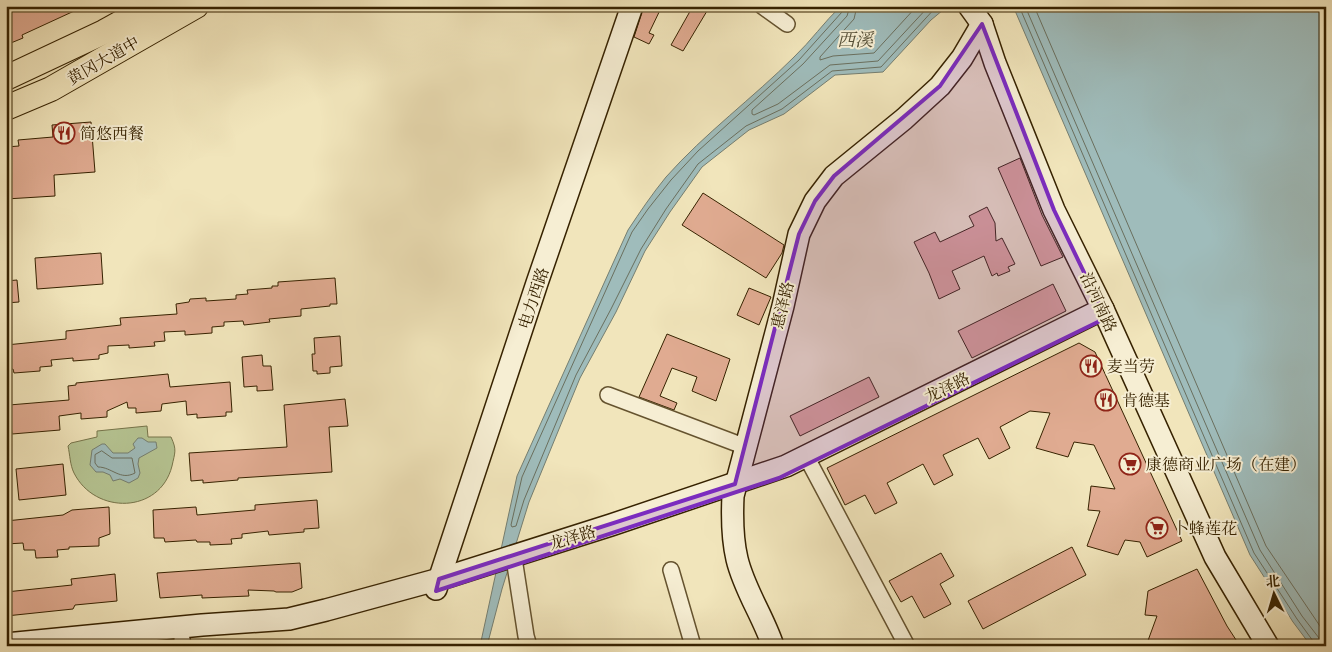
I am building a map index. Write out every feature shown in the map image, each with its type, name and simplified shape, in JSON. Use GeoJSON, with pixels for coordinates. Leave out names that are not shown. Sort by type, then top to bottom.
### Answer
{"type":"FeatureCollection","features":[{"type":"Feature","properties":{"kind":"main road","name":"黄冈大道中"},"geometry":{"type":"LineString","coordinates":[[6,78],[104,32],[151,6]]}},
{"type":"Feature","properties":{"kind":"main road","name":"黄冈大道中"},"geometry":{"type":"LineString","coordinates":[[6,108],[51,89],[196,6]]}},
{"type":"Feature","properties":{"kind":"main road","name":"电力西路"},"geometry":{"type":"LineString","coordinates":[[438,585],[632,6]]}},
{"type":"Feature","properties":{"kind":"main road","name":"沿河南路"},"geometry":{"type":"LineString","coordinates":[[969,6],[982,24],[994,63],[1054,210],[1105,314],[1215,557],[1268,646]]}},
{"type":"Feature","properties":{"kind":"main road","name":"惠泽路"},"geometry":{"type":"LineString","coordinates":[[772,646],[767,629],[737,560],[732,528],[734,490],[799,234],[815,201],[834,176],[904,119],[940,86],[962,58],[982,24]]}},
{"type":"Feature","properties":{"kind":"main road","name":"龙泽路"},"geometry":{"type":"LineString","coordinates":[[111,646],[182,642],[290,630],[311,625],[438,585],[611,525],[779,478],[808,460],[1105,314]]}},
{"type":"Feature","properties":{"kind":"main road","name":"龙泽路"},"geometry":{"type":"LineString","coordinates":[[6,644],[289,619],[438,585],[515,565],[734,490]]}},
{"type":"Feature","properties":{"kind":"street"},"geometry":{"type":"LineString","coordinates":[[762,6],[787,24]]}},
{"type":"Feature","properties":{"kind":"street"},"geometry":{"type":"LineString","coordinates":[[608,395],[746,447]]}},
{"type":"Feature","properties":{"kind":"street"},"geometry":{"type":"LineString","coordinates":[[808,460],[907,646]]}},
{"type":"Feature","properties":{"kind":"street"},"geometry":{"type":"LineString","coordinates":[[515,565],[529,646]]}},
{"type":"Feature","properties":{"kind":"street"},"geometry":{"type":"LineString","coordinates":[[671,570],[693,646]]}},
{"type":"Feature","properties":{"kind":"highlighted area"},"geometry":{"type":"Polygon","coordinates":[[[982,24],[1054,210],[1106,318],[779,478],[436,591],[439,579],[735,484],[799,234],[815,201],[834,176],[940,86],[982,24]]]}},
{"type":"Feature","properties":{"kind":"green space"},"geometry":{"type":"Polygon","coordinates":[[[147,426],[148,437],[171,437],[175,448],[172,466],[165,482],[155,493],[141,500],[126,503],[111,502],[96,496],[84,487],[72,467],[68,446],[71,443],[97,437],[97,431],[147,426]]]}},
{"type":"Feature","properties":{"kind":"water","name":"西溪"},"geometry":{"type":"Polygon","coordinates":[[[841,6],[941,6],[943,10],[931,20],[883,72],[835,75],[784,114],[749,130],[702,167],[645,251],[616,312],[580,378],[529,502],[502,589],[487,646],[480,646],[517,476],[628,230],[656,190],[681,161],[794,57],[841,6]]]}},
{"type":"Feature","properties":{"kind":"water"},"geometry":{"type":"Polygon","coordinates":[[[1013,6],[1326,6],[1326,646],[1311,646],[1293,622],[1250,555],[1013,6]]]}},
{"type":"Feature","properties":{"kind":"water"},"geometry":{"type":"Polygon","coordinates":[[[138,438],[148,442],[156,442],[157,448],[139,458],[140,473],[138,478],[129,483],[120,479],[113,481],[110,475],[96,472],[90,465],[92,450],[102,444],[105,444],[113,453],[128,453],[135,448],[133,444],[138,438]]]}},
{"type":"Feature","properties":{"kind":"building"},"geometry":{"type":"Polygon","coordinates":[[[6,6],[85,6],[22,35],[23,38],[6,45],[6,6]]]}},
{"type":"Feature","properties":{"kind":"building"},"geometry":{"type":"Polygon","coordinates":[[[644,6],[662,6],[649,33],[654,35],[649,44],[634,37],[644,6]]]}},
{"type":"Feature","properties":{"kind":"building"},"geometry":{"type":"Polygon","coordinates":[[[693,6],[710,6],[683,51],[671,45],[693,6]]]}},
{"type":"Feature","properties":{"kind":"building"},"geometry":{"type":"Polygon","coordinates":[[[91,122],[95,172],[54,175],[55,196],[6,199],[6,147],[19,146],[18,140],[53,137],[52,125],[91,122]]]}},
{"type":"Feature","properties":{"kind":"building"},"geometry":{"type":"Polygon","coordinates":[[[1020,158],[1042,215],[1063,257],[1041,266],[998,168],[1020,158]]]}},
{"type":"Feature","properties":{"kind":"building"},"geometry":{"type":"Polygon","coordinates":[[[703,193],[784,245],[782,253],[766,278],[682,225],[703,193]]]}},
{"type":"Feature","properties":{"kind":"building"},"geometry":{"type":"Polygon","coordinates":[[[987,207],[995,223],[996,241],[1002,238],[1015,264],[1008,267],[1010,271],[998,276],[997,273],[992,276],[984,256],[952,271],[960,289],[939,299],[914,242],[935,232],[940,242],[974,226],[969,216],[987,207]]]}},
{"type":"Feature","properties":{"kind":"building"},"geometry":{"type":"Polygon","coordinates":[[[101,253],[103,284],[37,289],[35,258],[101,253]]]}},
{"type":"Feature","properties":{"kind":"building"},"geometry":{"type":"Polygon","coordinates":[[[335,278],[337,304],[301,309],[301,316],[269,319],[270,322],[244,325],[243,321],[224,322],[224,326],[212,327],[212,333],[185,335],[185,331],[164,332],[165,341],[154,342],[155,346],[129,348],[129,345],[108,346],[108,353],[99,355],[99,359],[73,361],[73,358],[51,360],[52,366],[40,367],[40,371],[14,373],[13,369],[7,370],[6,345],[66,339],[66,331],[121,325],[120,318],[177,314],[176,304],[189,302],[190,299],[206,298],[206,301],[236,299],[236,295],[248,294],[247,290],[272,288],[272,286],[278,286],[278,282],[335,278]]]}},
{"type":"Feature","properties":{"kind":"building"},"geometry":{"type":"Polygon","coordinates":[[[17,280],[19,302],[6,303],[6,281],[17,280]]]}},
{"type":"Feature","properties":{"kind":"building"},"geometry":{"type":"Polygon","coordinates":[[[1053,284],[1066,311],[972,358],[958,331],[1053,284]]]}},
{"type":"Feature","properties":{"kind":"building"},"geometry":{"type":"Polygon","coordinates":[[[749,288],[771,297],[759,325],[737,315],[749,288]]]}},
{"type":"Feature","properties":{"kind":"building"},"geometry":{"type":"Polygon","coordinates":[[[667,334],[730,359],[716,401],[692,391],[697,377],[672,368],[660,396],[677,403],[674,410],[639,397],[667,334]]]}},
{"type":"Feature","properties":{"kind":"building"},"geometry":{"type":"Polygon","coordinates":[[[340,336],[342,366],[330,367],[330,373],[317,374],[317,371],[313,371],[312,354],[315,354],[314,338],[340,336]]]}},
{"type":"Feature","properties":{"kind":"building"},"geometry":{"type":"Polygon","coordinates":[[[1079,343],[1095,352],[1182,541],[1147,557],[1140,542],[1125,540],[1118,555],[1087,546],[1100,511],[1088,510],[1091,486],[1115,489],[1094,445],[1074,442],[1068,457],[1036,448],[1050,413],[1030,411],[1000,427],[1010,448],[989,459],[978,438],[943,455],[953,475],[934,485],[923,464],[887,483],[897,503],[875,514],[865,495],[845,505],[827,468],[1079,343]]]}},
{"type":"Feature","properties":{"kind":"building"},"geometry":{"type":"Polygon","coordinates":[[[262,355],[263,366],[271,366],[273,390],[257,391],[257,386],[244,387],[242,357],[262,355]]]}},
{"type":"Feature","properties":{"kind":"building"},"geometry":{"type":"Polygon","coordinates":[[[168,374],[170,387],[230,382],[232,412],[226,412],[226,416],[197,418],[197,414],[187,415],[186,401],[162,404],[161,411],[136,413],[136,408],[128,408],[127,402],[107,411],[107,417],[81,419],[81,413],[59,416],[60,430],[12,434],[9,405],[69,400],[68,386],[76,385],[76,383],[168,374]]]}},
{"type":"Feature","properties":{"kind":"building"},"geometry":{"type":"Polygon","coordinates":[[[869,377],[879,397],[800,436],[790,416],[869,377]]]}},
{"type":"Feature","properties":{"kind":"building"},"geometry":{"type":"Polygon","coordinates":[[[345,399],[348,426],[329,427],[332,472],[238,478],[238,480],[203,483],[203,480],[191,481],[189,453],[287,447],[284,405],[345,399]]]}},
{"type":"Feature","properties":{"kind":"building"},"geometry":{"type":"Polygon","coordinates":[[[63,464],[66,495],[19,500],[16,469],[63,464]]]}},
{"type":"Feature","properties":{"kind":"building"},"geometry":{"type":"Polygon","coordinates":[[[317,500],[319,528],[304,529],[304,532],[269,535],[268,531],[242,534],[242,538],[231,539],[232,544],[210,545],[210,542],[197,542],[196,540],[165,542],[164,538],[154,538],[153,510],[196,507],[197,515],[255,510],[255,505],[317,500]]]}},
{"type":"Feature","properties":{"kind":"building"},"geometry":{"type":"Polygon","coordinates":[[[109,507],[110,534],[99,538],[99,546],[69,547],[69,549],[57,550],[58,557],[36,558],[35,550],[24,550],[23,543],[6,544],[6,521],[63,515],[72,510],[109,507]]]}},
{"type":"Feature","properties":{"kind":"building"},"geometry":{"type":"Polygon","coordinates":[[[1072,547],[1086,575],[983,629],[968,601],[1072,547]]]}},
{"type":"Feature","properties":{"kind":"building"},"geometry":{"type":"Polygon","coordinates":[[[941,553],[954,576],[940,584],[951,604],[924,618],[912,596],[901,602],[889,581],[941,553]]]}},
{"type":"Feature","properties":{"kind":"building"},"geometry":{"type":"Polygon","coordinates":[[[300,563],[302,588],[292,592],[248,590],[249,596],[202,598],[202,595],[160,598],[157,573],[300,563]]]}},
{"type":"Feature","properties":{"kind":"building"},"geometry":{"type":"Polygon","coordinates":[[[1197,569],[1227,626],[1240,646],[1146,646],[1157,616],[1145,615],[1148,591],[1197,569]]]}},
{"type":"Feature","properties":{"kind":"building"},"geometry":{"type":"Polygon","coordinates":[[[115,574],[117,601],[75,605],[73,609],[6,616],[6,592],[72,585],[71,579],[115,574]]]}},
{"type":"Feature","properties":{"kind":"place","name":"简悠西餐"},"geometry":{"type":"Point","coordinates":[64,133]}},
{"type":"Feature","properties":{"kind":"place","name":"麦当劳"},"geometry":{"type":"Point","coordinates":[1091,366]}},
{"type":"Feature","properties":{"kind":"place","name":"肯德基"},"geometry":{"type":"Point","coordinates":[1106,400]}},
{"type":"Feature","properties":{"kind":"place","name":"康德商业广场（在建）"},"geometry":{"type":"Point","coordinates":[1130,464]}},
{"type":"Feature","properties":{"kind":"place","name":"卜蜂莲花"},"geometry":{"type":"Point","coordinates":[1157,528]}}]}
